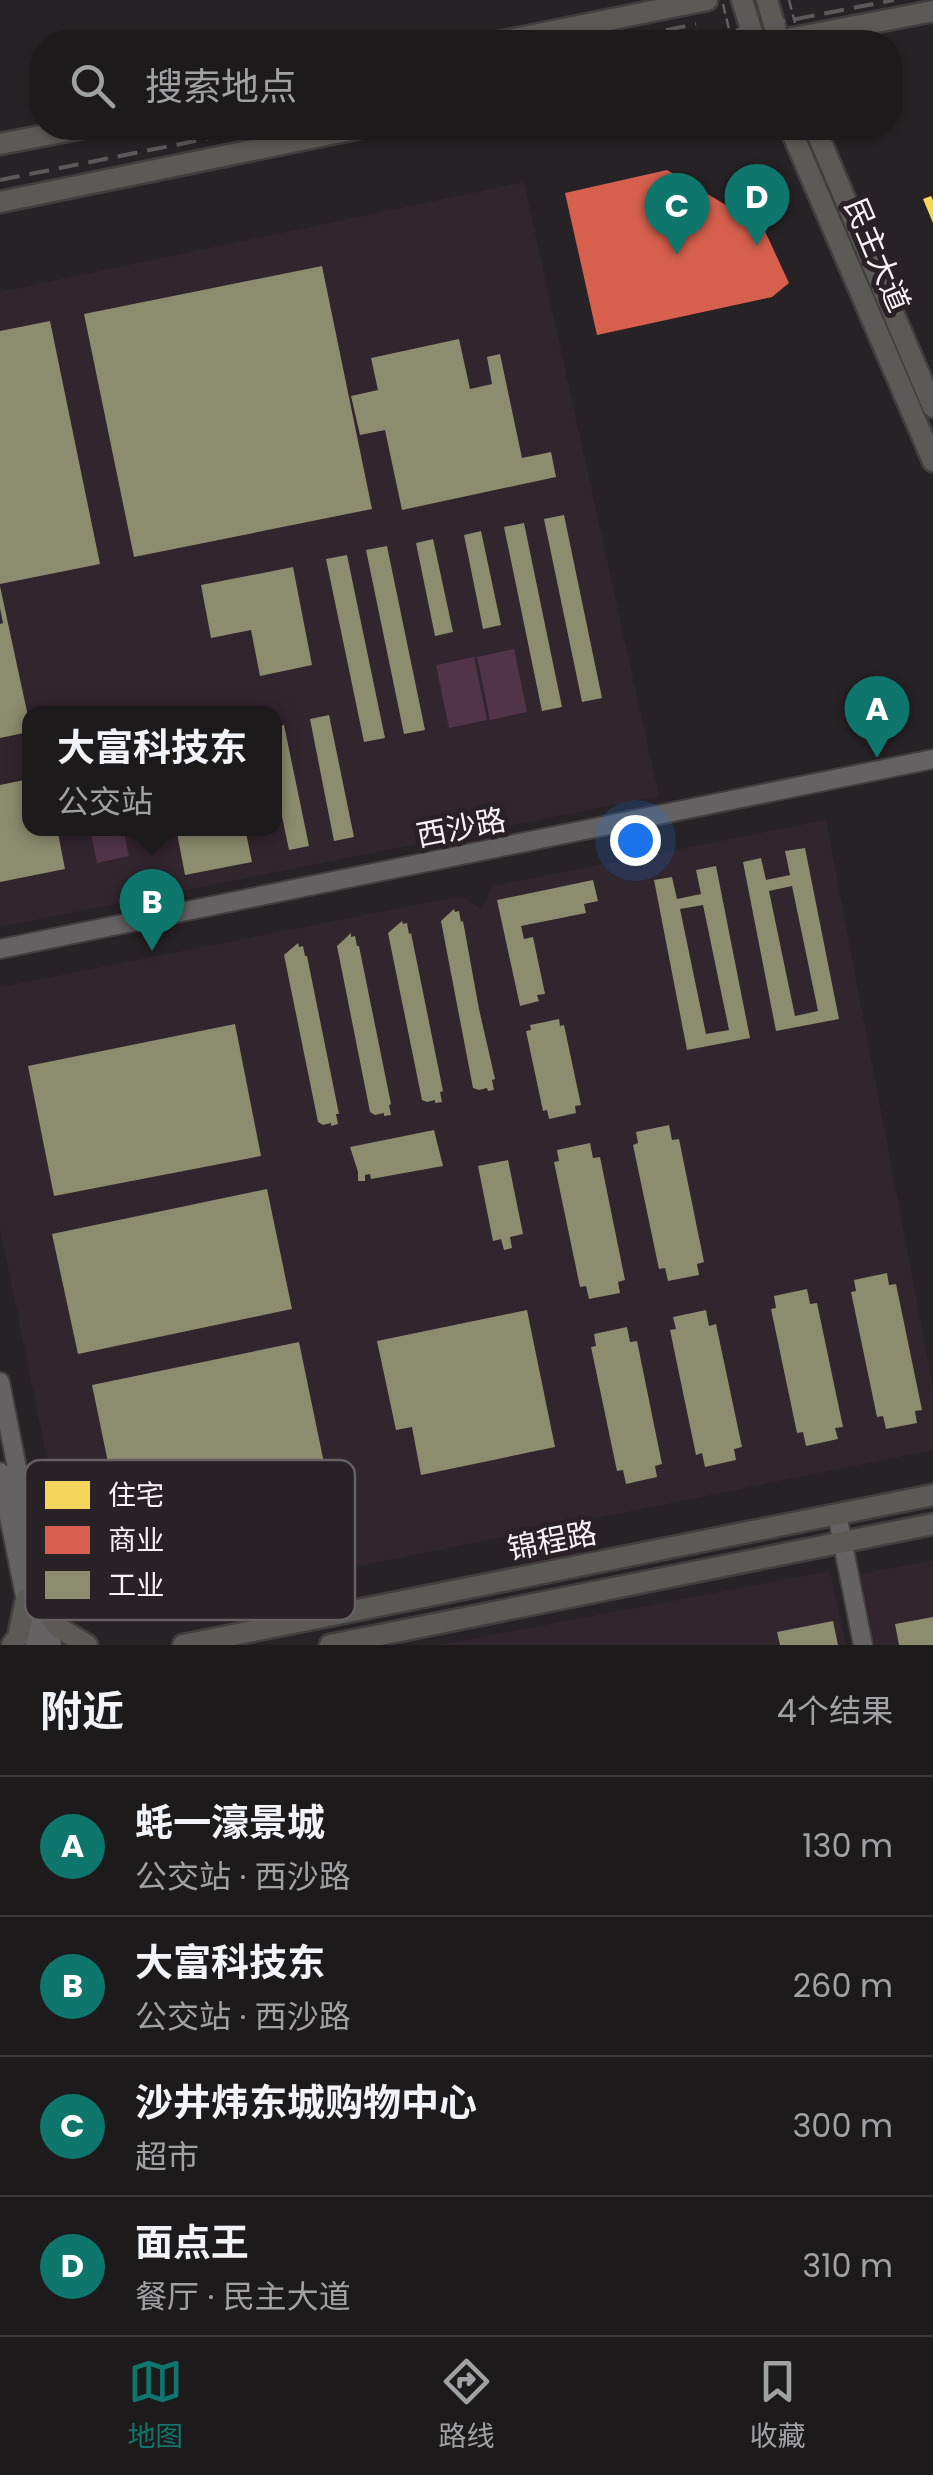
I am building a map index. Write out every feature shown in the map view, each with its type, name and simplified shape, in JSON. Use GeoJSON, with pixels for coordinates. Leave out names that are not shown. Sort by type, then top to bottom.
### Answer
{"type":"FeatureCollection","features":[{"type":"Feature","properties":{"kind":"main road"},"geometry":{"type":"LineString","coordinates":[[644,13],[666,0]]}},
{"type":"Feature","properties":{"kind":"main road"},"geometry":{"type":"LineString","coordinates":[[559,30],[707,0]]}},
{"type":"Feature","properties":{"kind":"main road"},"geometry":{"type":"LineString","coordinates":[[742,0],[751,30]]}},
{"type":"Feature","properties":{"kind":"main road"},"geometry":{"type":"LineString","coordinates":[[767,0],[774,30]]}},
{"type":"Feature","properties":{"kind":"main road"},"geometry":{"type":"LineString","coordinates":[[837,30],[933,10]]}},
{"type":"Feature","properties":{"kind":"main road"},"geometry":{"type":"LineString","coordinates":[[852,30],[862,25]]}},
{"type":"Feature","properties":{"kind":"main road"},"geometry":{"type":"LineString","coordinates":[[0,144],[30,138]]}},
{"type":"Feature","properties":{"kind":"main road"},"geometry":{"type":"LineString","coordinates":[[0,202],[302,140]]}},
{"type":"Feature","properties":{"kind":"main road","name":"民主大道"},"geometry":{"type":"LineString","coordinates":[[795,140],[933,461]]}},
{"type":"Feature","properties":{"kind":"main road","name":"民主大道"},"geometry":{"type":"LineString","coordinates":[[819,140],[933,406]]}},
{"type":"Feature","properties":{"kind":"main road","name":"锦程路"},"geometry":{"type":"LineString","coordinates":[[355,1611],[933,1495]]}},
{"type":"Feature","properties":{"kind":"main road","name":"锦程路"},"geometry":{"type":"LineString","coordinates":[[344,1644],[933,1524]]}},
{"type":"Feature","properties":{"kind":"main road"},"geometry":{"type":"LineString","coordinates":[[12,1645],[25,1604]]}},
{"type":"Feature","properties":{"kind":"main road"},"geometry":{"type":"LineString","coordinates":[[52,1620],[87,1645]]}},
{"type":"Feature","properties":{"kind":"main road","name":"锦程路"},"geometry":{"type":"LineString","coordinates":[[183,1645],[308,1620]]}},
{"type":"Feature","properties":{"kind":"street","name":"西沙路"},"geometry":{"type":"LineString","coordinates":[[0,948],[933,760]]}},
{"type":"Feature","properties":{"kind":"street"},"geometry":{"type":"LineString","coordinates":[[0,1382],[25,1508]]}},
{"type":"Feature","properties":{"kind":"street"},"geometry":{"type":"LineString","coordinates":[[0,1472],[25,1595]]}},
{"type":"Feature","properties":{"kind":"street"},"geometry":{"type":"LineString","coordinates":[[837,1514],[864,1645]]}},
{"type":"Feature","properties":{"kind":"street"},"geometry":{"type":"LineString","coordinates":[[30,1620],[35,1645]]}},
{"type":"Feature","properties":{"kind":"street"},"geometry":{"type":"LineString","coordinates":[[47,1620],[52,1645]]}},
{"type":"Feature","properties":{"kind":"path"},"geometry":{"type":"LineString","coordinates":[[722,0],[729,30]]}},
{"type":"Feature","properties":{"kind":"path"},"geometry":{"type":"LineString","coordinates":[[789,0],[796,28]]}},
{"type":"Feature","properties":{"kind":"shaded area"},"geometry":{"type":"Polygon","coordinates":[[[524,182],[659,796],[0,927],[0,292],[524,182]]]}},
{"type":"Feature","properties":{"kind":"shaded area"},"geometry":{"type":"Polygon","coordinates":[[[514,649],[527,712],[490,720],[477,657],[514,649]]]}},
{"type":"Feature","properties":{"kind":"shaded area"},"geometry":{"type":"Polygon","coordinates":[[[474,657],[487,720],[449,728],[436,665],[474,657]]]}},
{"type":"Feature","properties":{"kind":"shaded area"},"geometry":{"type":"Polygon","coordinates":[[[826,820],[933,1386],[933,1450],[355,1567],[355,1460],[47,1460],[0,1229],[0,987],[461,896],[481,909],[493,886],[826,820]]]}},
{"type":"Feature","properties":{"kind":"shaded area"},"geometry":{"type":"Polygon","coordinates":[[[91,836],[125,836],[129,856],[97,863],[91,836]]]}},
{"type":"Feature","properties":{"kind":"shaded area"},"geometry":{"type":"Polygon","coordinates":[[[933,1560],[933,1645],[875,1645],[861,1574],[933,1560]]]}},
{"type":"Feature","properties":{"kind":"shaded area"},"geometry":{"type":"Polygon","coordinates":[[[830,1571],[846,1645],[439,1645],[830,1571]]]}},
{"type":"Feature","properties":{"kind":"building: 住宅"},"geometry":{"type":"Polygon","coordinates":[[[931,196],[933,200],[933,223],[923,199],[931,196]]]}},
{"type":"Feature","properties":{"kind":"building: 商业"},"geometry":{"type":"Polygon","coordinates":[[[667,170],[763,227],[789,283],[772,297],[597,335],[565,193],[667,170]]]}},
{"type":"Feature","properties":{"kind":"building: 工业"},"geometry":{"type":"Polygon","coordinates":[[[322,266],[372,509],[134,557],[84,314],[322,266]]]}},
{"type":"Feature","properties":{"kind":"building: 工业"},"geometry":{"type":"Polygon","coordinates":[[[50,321],[100,564],[0,584],[0,331],[50,321]]]}},
{"type":"Feature","properties":{"kind":"building: 工业"},"geometry":{"type":"Polygon","coordinates":[[[459,339],[470,389],[492,384],[487,357],[500,354],[522,458],[551,452],[556,477],[402,510],[385,430],[360,435],[351,396],[378,390],[371,358],[459,339]]]}},
{"type":"Feature","properties":{"kind":"building: 工业"},"geometry":{"type":"Polygon","coordinates":[[[564,515],[602,698],[582,702],[544,519],[564,515]]]}},
{"type":"Feature","properties":{"kind":"building: 工业"},"geometry":{"type":"Polygon","coordinates":[[[524,523],[562,707],[542,711],[504,527],[524,523]]]}},
{"type":"Feature","properties":{"kind":"building: 工业"},"geometry":{"type":"Polygon","coordinates":[[[481,531],[501,625],[483,629],[464,535],[481,531]]]}},
{"type":"Feature","properties":{"kind":"building: 工业"},"geometry":{"type":"Polygon","coordinates":[[[433,539],[453,632],[435,636],[416,543],[433,539]]]}},
{"type":"Feature","properties":{"kind":"building: 工业"},"geometry":{"type":"Polygon","coordinates":[[[387,546],[425,730],[404,734],[366,550],[387,546]]]}},
{"type":"Feature","properties":{"kind":"building: 工业"},"geometry":{"type":"Polygon","coordinates":[[[347,555],[385,738],[364,742],[326,559],[347,555]]]}},
{"type":"Feature","properties":{"kind":"building: 工业"},"geometry":{"type":"Polygon","coordinates":[[[293,567],[312,665],[260,676],[251,630],[211,638],[201,585],[293,567]]]}},
{"type":"Feature","properties":{"kind":"building: 工业"},"geometry":{"type":"Polygon","coordinates":[[[0,586],[26,706],[22,706],[22,733],[0,738],[3,623],[0,586]]]}},
{"type":"Feature","properties":{"kind":"building: 工业"},"geometry":{"type":"Polygon","coordinates":[[[329,715],[354,837],[334,841],[310,719],[329,715]]]}},
{"type":"Feature","properties":{"kind":"building: 工业"},"geometry":{"type":"Polygon","coordinates":[[[282,725],[309,846],[289,850],[282,816],[282,725]]]}},
{"type":"Feature","properties":{"kind":"building: 工业"},"geometry":{"type":"Polygon","coordinates":[[[22,780],[22,836],[59,836],[65,869],[0,882],[0,785],[22,780]]]}},
{"type":"Feature","properties":{"kind":"building: 工业"},"geometry":{"type":"Polygon","coordinates":[[[178,836],[247,836],[252,862],[185,875],[178,836]]]}},
{"type":"Feature","properties":{"kind":"building: 工业"},"geometry":{"type":"Polygon","coordinates":[[[805,848],[839,1019],[776,1031],[743,862],[761,858],[766,880],[790,875],[785,851],[805,848]],[[792,886],[769,891],[795,1016],[818,1011],[792,886]]]}},
{"type":"Feature","properties":{"kind":"building: 工业"},"geometry":{"type":"Polygon","coordinates":[[[716,866],[750,1038],[687,1050],[654,880],[672,877],[677,899],[701,894],[696,870],[716,866]],[[703,905],[680,909],[706,1034],[729,1030],[703,905]]]}},
{"type":"Feature","properties":{"kind":"building: 工业"},"geometry":{"type":"Polygon","coordinates":[[[593,880],[598,901],[584,904],[586,913],[521,926],[524,939],[533,937],[545,994],[537,995],[539,1001],[520,1006],[497,900],[593,880]]]}},
{"type":"Feature","properties":{"kind":"building: 工业"},"geometry":{"type":"Polygon","coordinates":[[[454,909],[463,921],[494,1090],[473,1088],[441,921],[454,909]]]}},
{"type":"Feature","properties":{"kind":"building: 工业"},"geometry":{"type":"Polygon","coordinates":[[[402,921],[411,933],[442,1102],[422,1100],[388,933],[402,921]]]}},
{"type":"Feature","properties":{"kind":"building: 工业"},"geometry":{"type":"Polygon","coordinates":[[[351,933],[359,946],[391,1115],[370,1112],[337,946],[351,933]]]}},
{"type":"Feature","properties":{"kind":"building: 工业"},"geometry":{"type":"Polygon","coordinates":[[[298,943],[307,956],[339,1114],[338,1124],[331,1126],[318,1122],[284,955],[298,943]]]}},
{"type":"Feature","properties":{"kind":"building: 工业"},"geometry":{"type":"Polygon","coordinates":[[[559,1019],[560,1026],[564,1025],[581,1105],[575,1106],[576,1113],[549,1119],[547,1110],[543,1111],[526,1031],[531,1030],[530,1025],[559,1019]]]}},
{"type":"Feature","properties":{"kind":"building: 工业"},"geometry":{"type":"Polygon","coordinates":[[[235,1024],[261,1156],[54,1196],[28,1066],[235,1024]]]}},
{"type":"Feature","properties":{"kind":"building: 工业"},"geometry":{"type":"Polygon","coordinates":[[[669,1125],[672,1140],[679,1139],[704,1262],[697,1264],[699,1275],[668,1281],[665,1268],[659,1269],[633,1145],[638,1143],[636,1132],[669,1125]]]}},
{"type":"Feature","properties":{"kind":"building: 工业"},"geometry":{"type":"Polygon","coordinates":[[[434,1130],[443,1166],[371,1179],[370,1174],[365,1175],[365,1181],[358,1181],[350,1147],[434,1130]]]}},
{"type":"Feature","properties":{"kind":"building: 工业"},"geometry":{"type":"Polygon","coordinates":[[[590,1143],[593,1158],[600,1157],[625,1280],[618,1282],[620,1293],[589,1299],[586,1286],[580,1287],[554,1162],[559,1161],[557,1150],[590,1143]]]}},
{"type":"Feature","properties":{"kind":"building: 工业"},"geometry":{"type":"Polygon","coordinates":[[[508,1160],[523,1234],[510,1237],[512,1248],[504,1250],[501,1239],[493,1241],[478,1166],[508,1160]]]}},
{"type":"Feature","properties":{"kind":"building: 工业"},"geometry":{"type":"Polygon","coordinates":[[[267,1189],[292,1309],[78,1354],[52,1234],[267,1189]]]}},
{"type":"Feature","properties":{"kind":"building: 工业"},"geometry":{"type":"Polygon","coordinates":[[[887,1273],[889,1285],[896,1284],[922,1410],[915,1411],[917,1423],[886,1429],[883,1416],[877,1417],[851,1292],[856,1291],[854,1280],[887,1273]]]}},
{"type":"Feature","properties":{"kind":"building: 工业"},"geometry":{"type":"Polygon","coordinates":[[[807,1289],[810,1304],[817,1303],[843,1427],[835,1428],[838,1439],[806,1446],[803,1432],[797,1433],[771,1309],[776,1308],[774,1296],[807,1289]]]}},
{"type":"Feature","properties":{"kind":"building: 工业"},"geometry":{"type":"Polygon","coordinates":[[[527,1310],[555,1447],[421,1475],[412,1427],[396,1430],[377,1341],[527,1310]]]}},
{"type":"Feature","properties":{"kind":"building: 工业"},"geometry":{"type":"Polygon","coordinates":[[[706,1310],[709,1326],[716,1324],[742,1447],[734,1449],[736,1460],[705,1467],[702,1453],[696,1455],[670,1330],[676,1329],[673,1317],[706,1310]]]}},
{"type":"Feature","properties":{"kind":"building: 工业"},"geometry":{"type":"Polygon","coordinates":[[[627,1327],[630,1342],[637,1341],[662,1464],[655,1466],[657,1477],[626,1484],[623,1470],[617,1471],[591,1347],[596,1346],[594,1334],[627,1327]]]}},
{"type":"Feature","properties":{"kind":"building: 工业"},"geometry":{"type":"Polygon","coordinates":[[[299,1342],[323,1460],[107,1460],[92,1385],[299,1342]]]}},
{"type":"Feature","properties":{"kind":"building: 工业"},"geometry":{"type":"Polygon","coordinates":[[[933,1617],[933,1645],[899,1645],[895,1624],[933,1617]]]}},
{"type":"Feature","properties":{"kind":"building: 工业"},"geometry":{"type":"Polygon","coordinates":[[[833,1621],[838,1645],[780,1645],[777,1632],[833,1621]]]}},
{"type":"Feature","properties":{"kind":"railway"},"geometry":{"type":"LineString","coordinates":[[739,30],[894,0]]}},
{"type":"Feature","properties":{"kind":"railway"},"geometry":{"type":"LineString","coordinates":[[666,30],[696,24]]}},
{"type":"Feature","properties":{"kind":"railway"},"geometry":{"type":"LineString","coordinates":[[0,180],[200,140]]}},
{"type":"Feature","properties":{"kind":"place","name":"面点王"},"geometry":{"type":"Point","coordinates":[757,246]}},
{"type":"Feature","properties":{"kind":"place","name":"沙井炜东城购物中心"},"geometry":{"type":"Point","coordinates":[677,255]}},
{"type":"Feature","properties":{"kind":"place","name":"蚝一濠景城"},"geometry":{"type":"Point","coordinates":[877,758]}},
{"type":"Feature","properties":{"kind":"place","name":"大富科技东"},"geometry":{"type":"Point","coordinates":[152,951]}}]}
